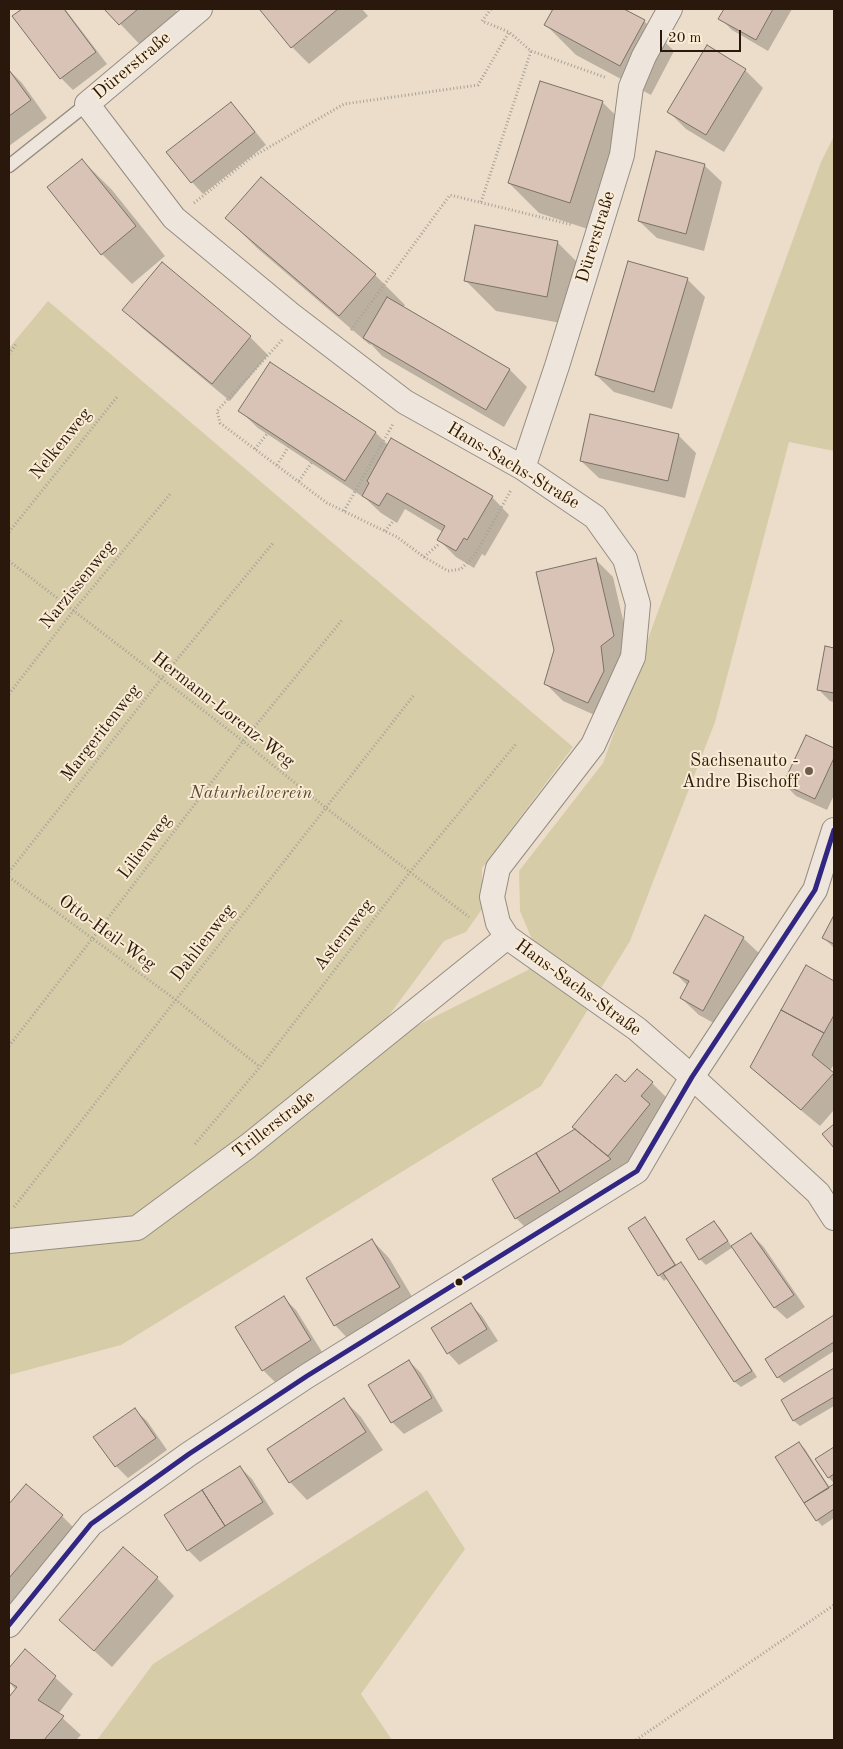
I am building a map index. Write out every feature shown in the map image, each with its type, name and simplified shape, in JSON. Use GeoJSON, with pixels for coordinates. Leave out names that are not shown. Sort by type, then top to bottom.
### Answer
{"type":"FeatureCollection","features":[{"type":"Feature","properties":{"kind":"street","name":"Dürerstraße"},"geometry":{"type":"LineString","coordinates":[[87,104],[200,9]]}},
{"type":"Feature","properties":{"kind":"street","name":"Dürerstraße"},"geometry":{"type":"LineString","coordinates":[[523,468],[557,366],[622,155],[631,87],[644,56],[670,9]]}},
{"type":"Feature","properties":{"kind":"street","name":"Hans-Sachs-Straße"},"geometry":{"type":"LineString","coordinates":[[87,104],[174,218],[299,321],[405,402],[523,468],[595,517],[625,559],[638,604],[633,657],[593,745],[498,868],[492,897],[503,930],[637,1029],[692,1077],[818,1194],[834,1218]]}},
{"type":"Feature","properties":{"kind":"street"},"geometry":{"type":"LineString","coordinates":[[9,1625],[92,1524],[189,1454],[307,1376],[637,1171],[692,1077],[815,890],[834,830]]}},
{"type":"Feature","properties":{"kind":"street","name":"Trillerstraße"},"geometry":{"type":"LineString","coordinates":[[9,1240],[137,1228],[248,1146],[503,930]]}},
{"type":"Feature","properties":{"kind":"lane"},"geometry":{"type":"LineString","coordinates":[[9,166],[87,104]]}},
{"type":"Feature","properties":{"kind":"path"},"geometry":{"type":"LineString","coordinates":[[491,9],[482,21],[509,32],[531,51],[631,87]]}},
{"type":"Feature","properties":{"kind":"path"},"geometry":{"type":"LineString","coordinates":[[174,218],[252,157],[344,104],[478,85],[509,32]]}},
{"type":"Feature","properties":{"kind":"path"},"geometry":{"type":"LineString","coordinates":[[482,202],[531,51]]}},
{"type":"Feature","properties":{"kind":"path"},"geometry":{"type":"LineString","coordinates":[[337,350],[450,195],[598,232]]}},
{"type":"Feature","properties":{"kind":"path"},"geometry":{"type":"LineString","coordinates":[[299,321],[217,411],[220,423],[327,502],[397,537],[424,557],[448,571],[461,569],[475,555],[523,468]]}},
{"type":"Feature","properties":{"kind":"path"},"geometry":{"type":"LineString","coordinates":[[9,354],[16,344]]}},
{"type":"Feature","properties":{"kind":"path","name":"Nelkenweg"},"geometry":{"type":"LineString","coordinates":[[9,532],[117,397]]}},
{"type":"Feature","properties":{"kind":"path"},"geometry":{"type":"LineString","coordinates":[[344,511],[405,402]]}},
{"type":"Feature","properties":{"kind":"path"},"geometry":{"type":"LineString","coordinates":[[255,449],[267,434]]}},
{"type":"Feature","properties":{"kind":"path"},"geometry":{"type":"LineString","coordinates":[[277,465],[289,446]]}},
{"type":"Feature","properties":{"kind":"path"},"geometry":{"type":"LineString","coordinates":[[299,482],[312,462]]}},
{"type":"Feature","properties":{"kind":"path","name":"Narzissenweg"},"geometry":{"type":"LineString","coordinates":[[9,694],[74,610],[171,494]]}},
{"type":"Feature","properties":{"kind":"path"},"geometry":{"type":"LineString","coordinates":[[385,531],[394,520]]}},
{"type":"Feature","properties":{"kind":"path","name":"Margeritenweg"},"geometry":{"type":"LineString","coordinates":[[9,872],[161,679],[273,543]]}},
{"type":"Feature","properties":{"kind":"path"},"geometry":{"type":"LineString","coordinates":[[424,557],[439,544]]}},
{"type":"Feature","properties":{"kind":"path","name":"Hermann-Lorenz-Weg"},"geometry":{"type":"LineString","coordinates":[[9,561],[469,917],[503,930]]}},
{"type":"Feature","properties":{"kind":"path","name":"Lilienweg"},"geometry":{"type":"LineString","coordinates":[[9,1046],[243,741],[342,620]]}},
{"type":"Feature","properties":{"kind":"path","name":"Dahlienweg"},"geometry":{"type":"LineString","coordinates":[[14,1208],[414,695]]}},
{"type":"Feature","properties":{"kind":"path","name":"Asternweg"},"geometry":{"type":"LineString","coordinates":[[195,1144],[260,1067],[410,872],[516,744]]}},
{"type":"Feature","properties":{"kind":"path","name":"Otto-Heil-Weg"},"geometry":{"type":"LineString","coordinates":[[9,876],[176,1000],[260,1067]]}},
{"type":"Feature","properties":{"kind":"path"},"geometry":{"type":"LineString","coordinates":[[636,1740],[834,1605]]}},
{"type":"Feature","properties":{"kind":"green space"},"geometry":{"type":"Polygon","coordinates":[[[834,136],[834,451],[789,442],[715,722],[630,941],[541,1086],[121,1345],[9,1375],[9,1251],[131,1239],[243,1166],[412,1028],[528,970],[536,949],[520,911],[519,871],[603,763],[821,162],[834,136]]]}},
{"type":"Feature","properties":{"kind":"green space","name":"Naturheilverein"},"geometry":{"type":"Polygon","coordinates":[[[48,301],[573,747],[482,868],[482,909],[466,932],[444,941],[387,1018],[249,1134],[138,1219],[9,1231],[9,348],[48,301]]]}},
{"type":"Feature","properties":{"kind":"green space"},"geometry":{"type":"Polygon","coordinates":[[[427,1490],[465,1549],[361,1694],[392,1740],[97,1740],[153,1664],[427,1490]]]}},
{"type":"Feature","properties":{"kind":"building"},"geometry":{"type":"Polygon","coordinates":[[[22,9],[64,9],[96,52],[60,79],[12,16],[22,9]]]}},
{"type":"Feature","properties":{"kind":"building"},"geometry":{"type":"Polygon","coordinates":[[[104,9],[138,9],[119,25],[104,9]]]}},
{"type":"Feature","properties":{"kind":"building"},"geometry":{"type":"Polygon","coordinates":[[[338,9],[291,48],[260,10],[338,9]]]}},
{"type":"Feature","properties":{"kind":"building"},"geometry":{"type":"Polygon","coordinates":[[[553,9],[624,9],[645,20],[620,66],[544,25],[553,9]]]}},
{"type":"Feature","properties":{"kind":"building"},"geometry":{"type":"Polygon","coordinates":[[[724,9],[773,9],[756,40],[718,19],[724,9]]]}},
{"type":"Feature","properties":{"kind":"building"},"geometry":{"type":"Polygon","coordinates":[[[707,45],[746,69],[706,135],[667,112],[707,45]]]}},
{"type":"Feature","properties":{"kind":"building"},"geometry":{"type":"Polygon","coordinates":[[[9,70],[31,100],[9,116],[9,70]]]}},
{"type":"Feature","properties":{"kind":"building"},"geometry":{"type":"Polygon","coordinates":[[[540,81],[603,101],[570,203],[508,183],[540,81]]]}},
{"type":"Feature","properties":{"kind":"building"},"geometry":{"type":"Polygon","coordinates":[[[231,102],[255,132],[191,183],[166,152],[231,102]]]}},
{"type":"Feature","properties":{"kind":"building"},"geometry":{"type":"Polygon","coordinates":[[[656,151],[705,164],[686,234],[638,221],[656,151]]]}},
{"type":"Feature","properties":{"kind":"building"},"geometry":{"type":"Polygon","coordinates":[[[82,159],[136,226],[101,255],[47,187],[82,159]]]}},
{"type":"Feature","properties":{"kind":"building"},"geometry":{"type":"Polygon","coordinates":[[[261,177],[376,274],[339,316],[225,218],[261,177]]]}},
{"type":"Feature","properties":{"kind":"building"},"geometry":{"type":"Polygon","coordinates":[[[475,225],[558,241],[547,297],[464,281],[475,225]]]}},
{"type":"Feature","properties":{"kind":"building"},"geometry":{"type":"Polygon","coordinates":[[[628,261],[688,278],[654,392],[595,375],[628,261]]]}},
{"type":"Feature","properties":{"kind":"building"},"geometry":{"type":"Polygon","coordinates":[[[162,262],[251,336],[212,384],[122,310],[162,262]]]}},
{"type":"Feature","properties":{"kind":"building"},"geometry":{"type":"Polygon","coordinates":[[[387,297],[510,369],[486,410],[363,338],[387,297]]]}},
{"type":"Feature","properties":{"kind":"building"},"geometry":{"type":"Polygon","coordinates":[[[270,362],[376,432],[345,481],[238,411],[270,362]]]}},
{"type":"Feature","properties":{"kind":"building"},"geometry":{"type":"Polygon","coordinates":[[[590,414],[679,434],[668,481],[580,461],[590,414]]]}},
{"type":"Feature","properties":{"kind":"building"},"geometry":{"type":"Polygon","coordinates":[[[391,438],[493,496],[467,540],[464,538],[456,551],[437,540],[445,526],[387,493],[379,506],[362,496],[369,483],[367,481],[391,438]]]}},
{"type":"Feature","properties":{"kind":"building"},"geometry":{"type":"Polygon","coordinates":[[[596,558],[614,636],[601,646],[604,671],[588,703],[544,684],[554,650],[536,572],[596,558]]]}},
{"type":"Feature","properties":{"kind":"building"},"geometry":{"type":"Polygon","coordinates":[[[825,646],[834,648],[834,693],[817,690],[825,646]]]}},
{"type":"Feature","properties":{"kind":"building","name":"Sachsenauto - Andre Bischoff"},"geometry":{"type":"Polygon","coordinates":[[[806,735],[834,748],[834,758],[815,799],[783,784],[806,735]]]}},
{"type":"Feature","properties":{"kind":"building"},"geometry":{"type":"Polygon","coordinates":[[[705,915],[744,937],[703,1011],[680,998],[689,981],[673,973],[705,915]]]}},
{"type":"Feature","properties":{"kind":"building"},"geometry":{"type":"Polygon","coordinates":[[[834,915],[834,944],[822,938],[834,915]]]}},
{"type":"Feature","properties":{"kind":"building"},"geometry":{"type":"Polygon","coordinates":[[[806,965],[834,981],[834,1015],[824,1033],[781,1010],[806,965]]]}},
{"type":"Feature","properties":{"kind":"building"},"geometry":{"type":"Polygon","coordinates":[[[781,1010],[824,1033],[812,1055],[834,1073],[801,1110],[750,1067],[781,1010]]]}},
{"type":"Feature","properties":{"kind":"building"},"geometry":{"type":"Polygon","coordinates":[[[637,1069],[653,1082],[641,1096],[650,1104],[608,1156],[572,1127],[616,1074],[625,1082],[637,1069]]]}},
{"type":"Feature","properties":{"kind":"building"},"geometry":{"type":"Polygon","coordinates":[[[834,1124],[834,1148],[822,1134],[834,1124]]]}},
{"type":"Feature","properties":{"kind":"building"},"geometry":{"type":"Polygon","coordinates":[[[575,1129],[611,1159],[560,1192],[536,1153],[575,1129]]]}},
{"type":"Feature","properties":{"kind":"building"},"geometry":{"type":"Polygon","coordinates":[[[536,1153],[560,1192],[515,1219],[492,1179],[536,1153]]]}},
{"type":"Feature","properties":{"kind":"building"},"geometry":{"type":"Polygon","coordinates":[[[645,1217],[675,1265],[658,1276],[628,1228],[645,1217]]]}},
{"type":"Feature","properties":{"kind":"building"},"geometry":{"type":"Polygon","coordinates":[[[714,1221],[728,1241],[699,1260],[686,1239],[714,1221]]]}},
{"type":"Feature","properties":{"kind":"building"},"geometry":{"type":"Polygon","coordinates":[[[751,1233],[794,1295],[774,1308],[731,1246],[751,1233]]]}},
{"type":"Feature","properties":{"kind":"building"},"geometry":{"type":"Polygon","coordinates":[[[372,1239],[400,1287],[334,1326],[306,1278],[372,1239]]]}},
{"type":"Feature","properties":{"kind":"building"},"geometry":{"type":"Polygon","coordinates":[[[681,1262],[752,1371],[734,1382],[663,1273],[681,1262]]]}},
{"type":"Feature","properties":{"kind":"building"},"geometry":{"type":"Polygon","coordinates":[[[284,1296],[311,1340],[262,1371],[235,1327],[284,1296]]]}},
{"type":"Feature","properties":{"kind":"building"},"geometry":{"type":"Polygon","coordinates":[[[471,1303],[487,1329],[447,1354],[431,1328],[471,1303]]]}},
{"type":"Feature","properties":{"kind":"building"},"geometry":{"type":"Polygon","coordinates":[[[834,1315],[834,1342],[777,1378],[765,1359],[834,1315]]]}},
{"type":"Feature","properties":{"kind":"building"},"geometry":{"type":"Polygon","coordinates":[[[409,1360],[432,1398],[391,1423],[368,1385],[409,1360]]]}},
{"type":"Feature","properties":{"kind":"building"},"geometry":{"type":"Polygon","coordinates":[[[834,1368],[834,1397],[793,1421],[781,1400],[834,1368]]]}},
{"type":"Feature","properties":{"kind":"building"},"geometry":{"type":"Polygon","coordinates":[[[344,1398],[366,1432],[289,1483],[267,1449],[344,1398]]]}},
{"type":"Feature","properties":{"kind":"building"},"geometry":{"type":"Polygon","coordinates":[[[135,1408],[156,1438],[115,1467],[93,1437],[135,1408]]]}},
{"type":"Feature","properties":{"kind":"building"},"geometry":{"type":"Polygon","coordinates":[[[799,1442],[829,1488],[804,1503],[775,1457],[799,1442]]]}},
{"type":"Feature","properties":{"kind":"building"},"geometry":{"type":"Polygon","coordinates":[[[834,1447],[834,1474],[828,1478],[815,1459],[834,1447]]]}},
{"type":"Feature","properties":{"kind":"building"},"geometry":{"type":"Polygon","coordinates":[[[240,1466],[263,1502],[225,1526],[202,1490],[240,1466]]]}},
{"type":"Feature","properties":{"kind":"building"},"geometry":{"type":"Polygon","coordinates":[[[26,1484],[63,1515],[9,1578],[9,1504],[26,1484]]]}},
{"type":"Feature","properties":{"kind":"building"},"geometry":{"type":"Polygon","coordinates":[[[834,1484],[834,1509],[816,1521],[804,1503],[834,1484]]]}},
{"type":"Feature","properties":{"kind":"building"},"geometry":{"type":"Polygon","coordinates":[[[202,1490],[225,1526],[187,1551],[164,1515],[202,1490]]]}},
{"type":"Feature","properties":{"kind":"building"},"geometry":{"type":"Polygon","coordinates":[[[123,1547],[158,1577],[94,1651],[59,1620],[123,1547]]]}},
{"type":"Feature","properties":{"kind":"building"},"geometry":{"type":"Polygon","coordinates":[[[25,1649],[56,1676],[38,1700],[64,1716],[44,1740],[9,1740],[9,1697],[17,1687],[9,1682],[9,1668],[25,1649]]]}},
{"type":"Feature","properties":{"kind":"transit line"},"geometry":{"type":"LineString","coordinates":[[9,1625],[91,1524],[189,1454],[307,1376],[637,1171],[692,1077],[815,890],[834,830]]}},
{"type":"Feature","properties":{"kind":"place","name":"Sachsenauto - Andre Bischoff"},"geometry":{"type":"Point","coordinates":[809,771]}}]}
